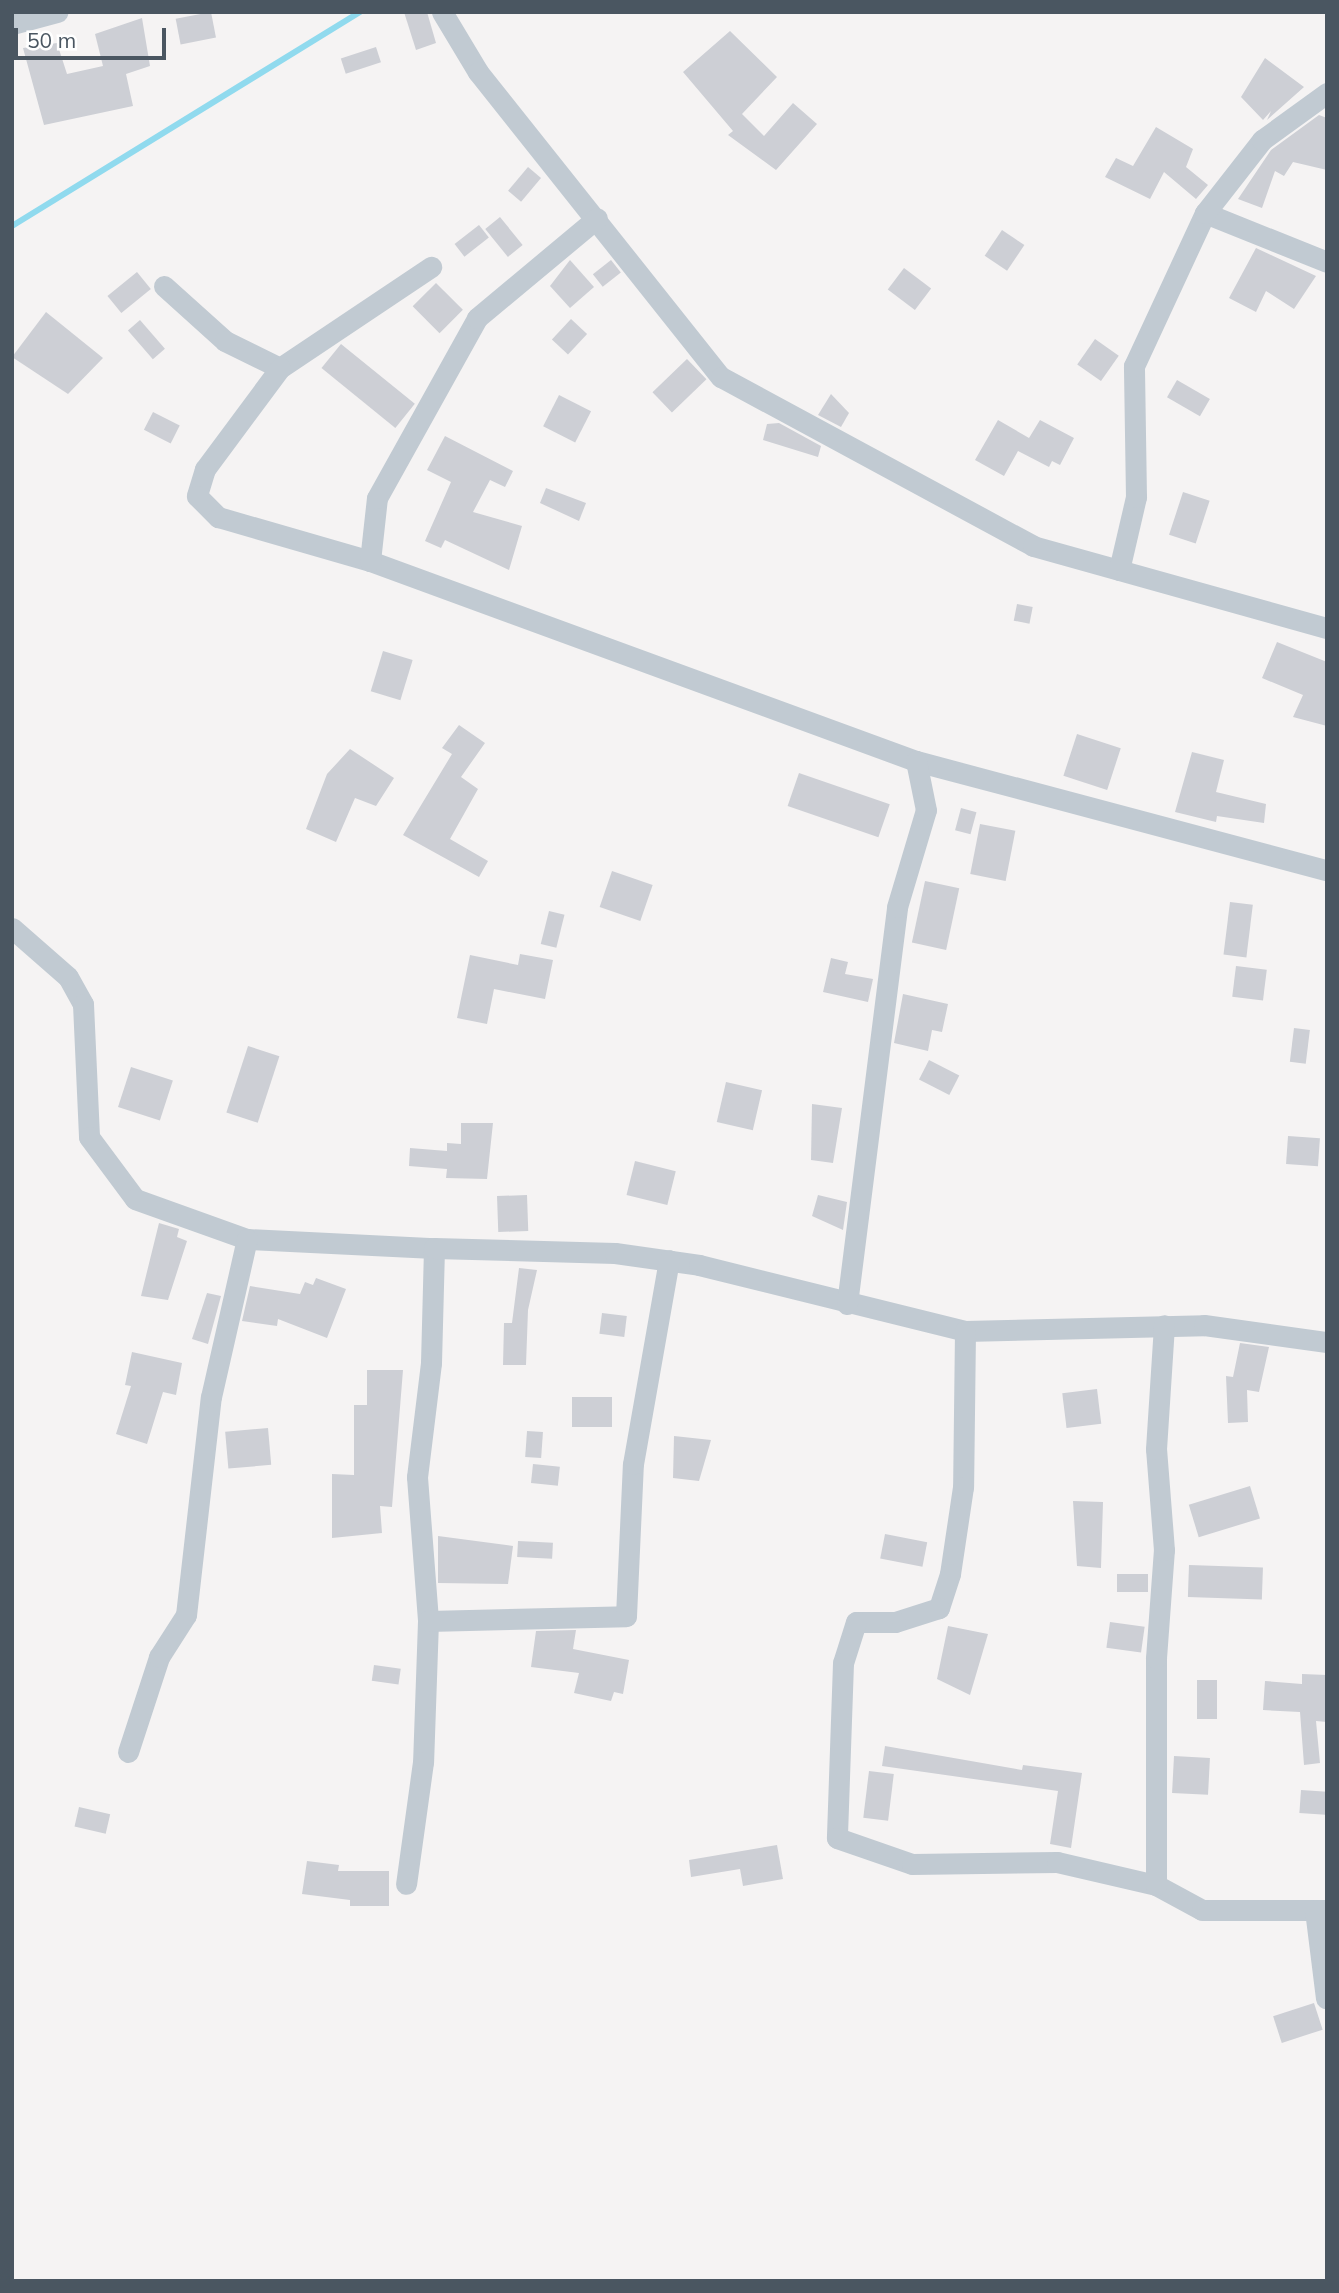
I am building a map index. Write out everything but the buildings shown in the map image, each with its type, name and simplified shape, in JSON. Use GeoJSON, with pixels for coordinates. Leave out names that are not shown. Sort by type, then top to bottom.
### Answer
{"type":"FeatureCollection","features":[{"type":"Feature","properties":{"kind":"street"},"geometry":{"type":"LineString","coordinates":[[12,24],[57,12]]}},
{"type":"Feature","properties":{"kind":"street"},"geometry":{"type":"LineString","coordinates":[[442,12],[478,72],[597,218],[720,377],[1032,546],[1327,628]]}},
{"type":"Feature","properties":{"kind":"street"},"geometry":{"type":"LineString","coordinates":[[1119,570],[1136,497],[1134,366],[1205,213],[1262,140],[1327,93]]}},
{"type":"Feature","properties":{"kind":"street"},"geometry":{"type":"LineString","coordinates":[[1205,213],[1327,262]]}},
{"type":"Feature","properties":{"kind":"street"},"geometry":{"type":"LineString","coordinates":[[370,561],[377,498],[477,318],[597,218]]}},
{"type":"Feature","properties":{"kind":"street"},"geometry":{"type":"LineString","coordinates":[[431,267],[280,368],[205,469],[197,496],[218,517],[370,561],[916,761],[1327,870]]}},
{"type":"Feature","properties":{"kind":"street"},"geometry":{"type":"LineString","coordinates":[[164,286],[225,341],[280,368]]}},
{"type":"Feature","properties":{"kind":"street"},"geometry":{"type":"LineString","coordinates":[[847,1304],[897,907],[926,810],[916,761]]}},
{"type":"Feature","properties":{"kind":"street"},"geometry":{"type":"LineString","coordinates":[[12,928],[68,976],[83,1003],[87,1127],[118,1181],[135,1199],[247,1239],[434,1248],[614,1252],[735,1271],[847,1304],[965,1331],[1164,1325],[1327,1342]]}},
{"type":"Feature","properties":{"kind":"street"},"geometry":{"type":"LineString","coordinates":[[128,1752],[159,1657],[186,1615],[211,1397],[247,1239]]}},
{"type":"Feature","properties":{"kind":"street"},"geometry":{"type":"LineString","coordinates":[[406,1884],[423,1762],[428,1621],[417,1477],[432,1363],[434,1248]]}},
{"type":"Feature","properties":{"kind":"street"},"geometry":{"type":"LineString","coordinates":[[428,1621],[626,1616],[633,1464],[669,1260]]}},
{"type":"Feature","properties":{"kind":"street"},"geometry":{"type":"LineString","coordinates":[[1156,1885],[1156,1658],[1164,1550],[1156,1449],[1164,1325]]}},
{"type":"Feature","properties":{"kind":"street"},"geometry":{"type":"LineString","coordinates":[[965,1331],[963,1488],[950,1574],[939,1608],[895,1622],[856,1622],[843,1663],[837,1838],[912,1864],[1056,1862],[1156,1885],[1202,1910],[1321,1910],[1326,1998]]}},
{"type":"Feature","properties":{"kind":"waterway"},"geometry":{"type":"LineString","coordinates":[[12,226],[360,12]]}}]}
